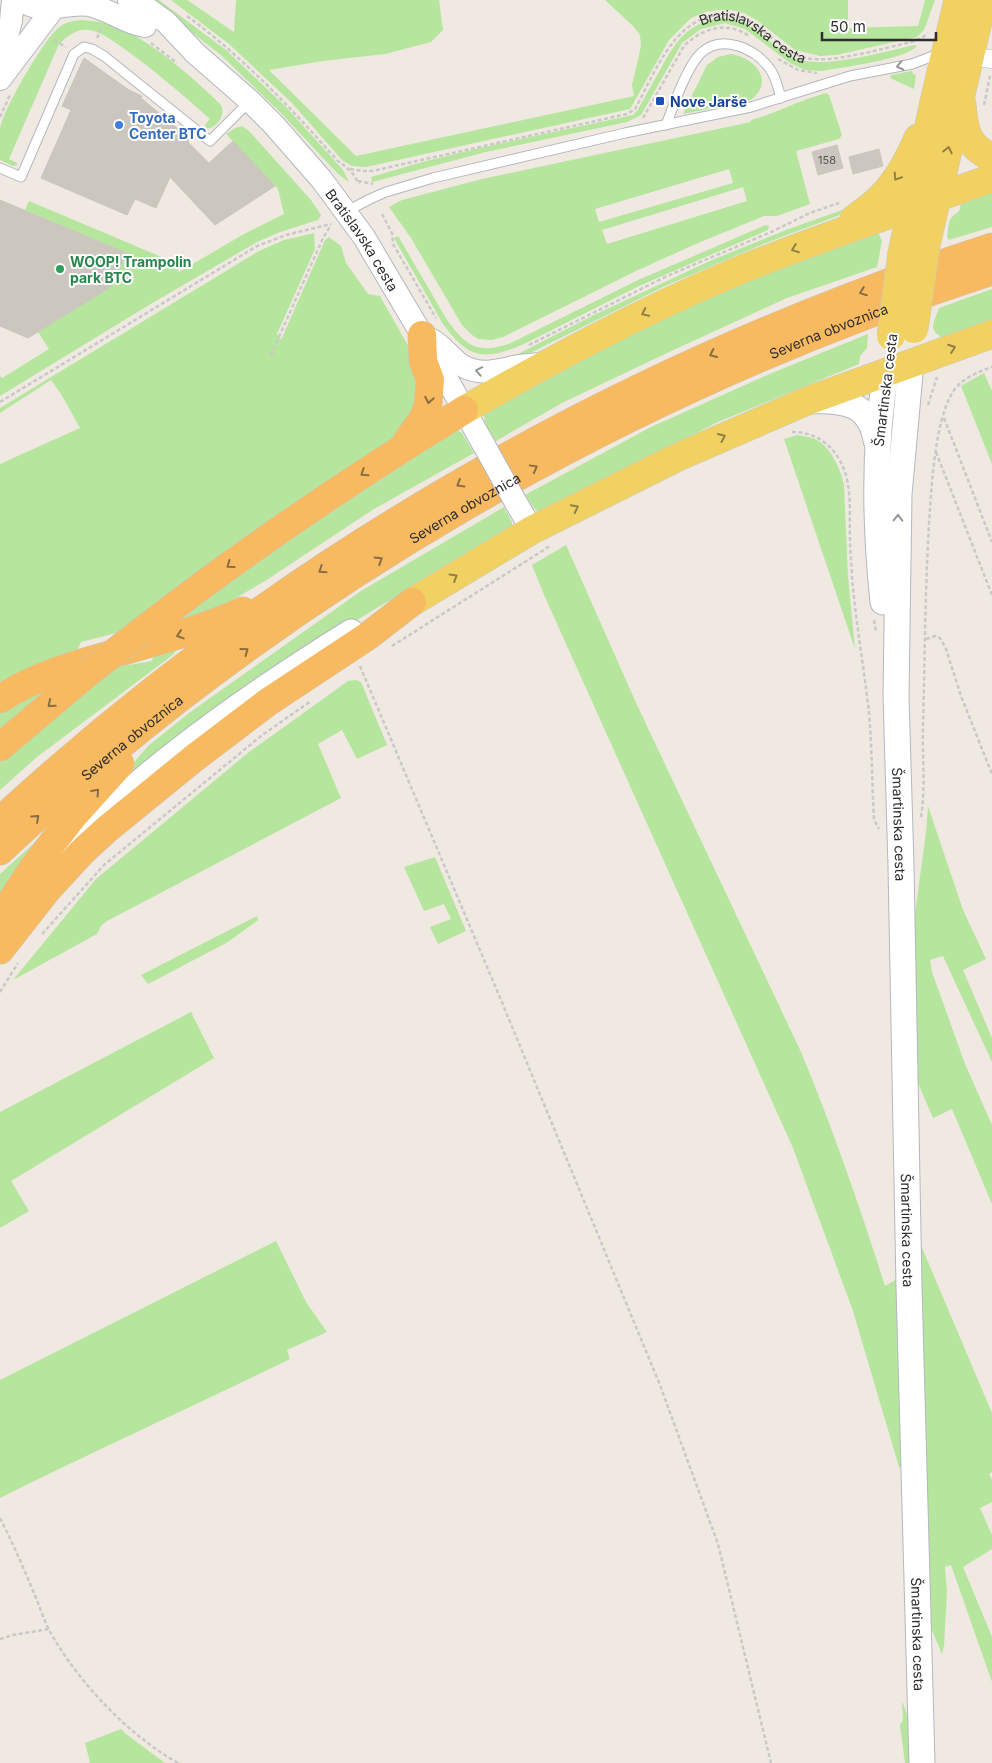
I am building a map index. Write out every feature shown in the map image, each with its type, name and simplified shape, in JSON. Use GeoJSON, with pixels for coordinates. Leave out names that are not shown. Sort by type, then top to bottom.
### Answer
{"type":"FeatureCollection","features":[{"type":"Feature","properties":{"kind":"highway","name":"Severna obvoznica"},"geometry":{"type":"LineString","coordinates":[[0,820],[74,755],[225,637],[290,591],[393,524],[474,475],[532,443],[641,388],[723,350],[866,291],[992,247]]}},
{"type":"Feature","properties":{"kind":"highway","name":"Severna obvoznica"},"geometry":{"type":"LineString","coordinates":[[0,851],[105,759],[216,672],[300,611],[405,544],[492,492],[578,445],[661,403],[779,350],[860,318],[992,271]]}},
{"type":"Feature","properties":{"kind":"highway"},"geometry":{"type":"LineString","coordinates":[[398,450],[424,417],[428,405],[430,380],[423,361],[429,327]]}},
{"type":"Feature","properties":{"kind":"highway"},"geometry":{"type":"LineString","coordinates":[[0,747],[142,630],[252,549],[398,450],[464,410]]}},
{"type":"Feature","properties":{"kind":"highway"},"geometry":{"type":"LineString","coordinates":[[0,699],[16,688],[45,675],[220,621],[290,591]]}},
{"type":"Feature","properties":{"kind":"highway"},"geometry":{"type":"LineString","coordinates":[[10,955],[46,890],[107,829],[193,759],[268,702],[368,636],[412,602]]}},
{"type":"Feature","properties":{"kind":"highway"},"geometry":{"type":"LineString","coordinates":[[2,917],[33,868],[80,809],[122,762],[216,672]]}},
{"type":"Feature","properties":{"kind":"main road","name":"Šmartinska cesta"},"geometry":{"type":"LineString","coordinates":[[925,202],[934,102],[966,53],[958,0]]}},
{"type":"Feature","properties":{"kind":"main road","name":"Šmartinska cesta"},"geometry":{"type":"LineString","coordinates":[[896,696],[886,636],[878,547],[877,444],[879,416],[886,372],[903,332],[914,249],[925,202],[963,88],[966,53],[983,0]]}},
{"type":"Feature","properties":{"kind":"main road"},"geometry":{"type":"LineString","coordinates":[[963,88],[962,112],[967,136],[986,155],[992,157]]}},
{"type":"Feature","properties":{"kind":"main road"},"geometry":{"type":"LineString","coordinates":[[840,232],[876,203],[890,188],[903,167],[934,102]]}},
{"type":"Feature","properties":{"kind":"main road"},"geometry":{"type":"LineString","coordinates":[[464,410],[544,364],[649,311],[702,287],[840,232],[992,178]]}},
{"type":"Feature","properties":{"kind":"main road","name":"Šmartinska cesta"},"geometry":{"type":"LineString","coordinates":[[903,332],[911,363],[898,494],[896,696],[922,1763]]}},
{"type":"Feature","properties":{"kind":"main road"},"geometry":{"type":"LineString","coordinates":[[2,917],[87,828],[152,774],[214,724],[356,629],[542,538],[678,457],[807,401],[992,334]]}},
{"type":"Feature","properties":{"kind":"main road"},"geometry":{"type":"LineString","coordinates":[[807,401],[830,400],[847,404],[862,411],[872,423],[877,444]]}},
{"type":"Feature","properties":{"kind":"street"},"geometry":{"type":"LineString","coordinates":[[3,70],[13,0]]}},
{"type":"Feature","properties":{"kind":"street"},"geometry":{"type":"LineString","coordinates":[[107,0],[139,18],[141,14]]}},
{"type":"Feature","properties":{"kind":"street"},"geometry":{"type":"LineString","coordinates":[[3,70],[41,4],[90,6],[109,10],[136,24],[141,14]]}},
{"type":"Feature","properties":{"kind":"street","name":"Bratislavska cesta"},"geometry":{"type":"LineString","coordinates":[[141,14],[166,22],[187,59],[250,101],[300,154],[335,217],[364,237],[429,327],[464,410],[515,501],[542,538]]}},
{"type":"Feature","properties":{"kind":"street"},"geometry":{"type":"LineString","coordinates":[[429,327],[442,346],[462,366],[485,373],[544,364]]}},
{"type":"Feature","properties":{"kind":"lane"},"geometry":{"type":"LineString","coordinates":[[666,125],[691,67],[700,54],[716,44],[737,45],[748,49],[758,56],[770,69],[777,83],[781,98]]}},
{"type":"Feature","properties":{"kind":"lane"},"geometry":{"type":"LineString","coordinates":[[0,168],[22,177],[74,54],[84,47],[92,49],[139,83],[210,141],[250,101]]}},
{"type":"Feature","properties":{"kind":"lane"},"geometry":{"type":"LineString","coordinates":[[335,217],[386,192],[433,178],[625,133],[751,107],[850,76],[966,53]]}},
{"type":"Feature","properties":{"kind":"path","name":"Bratislavska cesta"},"geometry":{"type":"LineString","coordinates":[[182,12],[227,47],[263,80],[320,140],[336,160],[350,169],[364,172],[627,114],[635,109],[677,36],[691,24],[709,17],[730,14],[743,18],[754,24],[792,53],[813,59],[831,59],[922,38],[966,53]]}},
{"type":"Feature","properties":{"kind":"path"},"geometry":{"type":"LineString","coordinates":[[141,14],[187,59]]}},
{"type":"Feature","properties":{"kind":"path"},"geometry":{"type":"LineString","coordinates":[[92,49],[102,25]]}},
{"type":"Feature","properties":{"kind":"path"},"geometry":{"type":"LineString","coordinates":[[637,121],[645,116],[684,46],[692,38],[703,32],[725,27],[744,32],[751,38]]}},
{"type":"Feature","properties":{"kind":"path"},"geometry":{"type":"LineString","coordinates":[[52,40],[59,42],[74,54]]}},
{"type":"Feature","properties":{"kind":"path"},"geometry":{"type":"LineString","coordinates":[[966,53],[983,109]]}},
{"type":"Feature","properties":{"kind":"path"},"geometry":{"type":"LineString","coordinates":[[774,55],[798,70],[820,73]]}},
{"type":"Feature","properties":{"kind":"path","name":"Bratislavska cesta"},"geometry":{"type":"LineString","coordinates":[[350,169],[358,183],[373,184]]}},
{"type":"Feature","properties":{"kind":"path"},"geometry":{"type":"LineString","coordinates":[[522,348],[659,280],[769,233],[810,213]]}},
{"type":"Feature","properties":{"kind":"path","name":"Bratislavska cesta"},"geometry":{"type":"LineString","coordinates":[[382,214],[392,232],[393,244],[429,327]]}},
{"type":"Feature","properties":{"kind":"path"},"geometry":{"type":"LineString","coordinates":[[0,402],[257,246],[335,217]]}},
{"type":"Feature","properties":{"kind":"path"},"geometry":{"type":"LineString","coordinates":[[271,355],[323,238]]}},
{"type":"Feature","properties":{"kind":"path"},"geometry":{"type":"LineString","coordinates":[[920,824],[929,523],[936,451],[943,416],[950,396],[960,382],[992,367]]}},
{"type":"Feature","properties":{"kind":"path"},"geometry":{"type":"LineString","coordinates":[[943,416],[992,542]]}},
{"type":"Feature","properties":{"kind":"path"},"geometry":{"type":"LineString","coordinates":[[784,434],[800,432],[820,438],[837,457],[845,472],[849,497],[850,542],[856,622],[869,714],[874,819],[882,834]]}},
{"type":"Feature","properties":{"kind":"path"},"geometry":{"type":"LineString","coordinates":[[936,451],[992,595]]}},
{"type":"Feature","properties":{"kind":"path"},"geometry":{"type":"LineString","coordinates":[[385,650],[542,538]]}},
{"type":"Feature","properties":{"kind":"path"},"geometry":{"type":"LineString","coordinates":[[925,640],[935,636],[940,638],[946,649],[961,696],[992,774]]}},
{"type":"Feature","properties":{"kind":"path"},"geometry":{"type":"LineString","coordinates":[[353,672],[360,666],[498,991],[660,1385],[718,1544],[771,1763]]}},
{"type":"Feature","properties":{"kind":"path"},"geometry":{"type":"LineString","coordinates":[[38,937],[104,865],[261,736],[314,698]]}},
{"type":"Feature","properties":{"kind":"path"},"geometry":{"type":"LineString","coordinates":[[0,992],[10,955]]}},
{"type":"Feature","properties":{"kind":"path"},"geometry":{"type":"LineString","coordinates":[[0,1518],[15,1548],[49,1629],[70,1664],[106,1706],[155,1750],[178,1763]]}},
{"type":"Feature","properties":{"kind":"path"},"geometry":{"type":"LineString","coordinates":[[0,1639],[49,1629]]}},
{"type":"Feature","properties":{"kind":"green space"},"geometry":{"type":"Polygon","coordinates":[[[150,0],[159,0],[226,50],[286,107],[343,170],[349,182],[338,174],[280,112],[221,55],[150,0]]]}},
{"type":"Feature","properties":{"kind":"green space"},"geometry":{"type":"Polygon","coordinates":[[[171,0],[187,0],[234,32],[236,0],[439,0],[443,30],[431,42],[385,54],[323,61],[269,70],[356,156],[634,96],[632,85],[641,46],[640,35],[605,0],[848,0],[848,28],[918,26],[925,0],[935,0],[924,30],[917,37],[836,55],[820,56],[795,50],[758,21],[744,13],[731,10],[705,12],[691,18],[669,40],[630,109],[366,167],[352,166],[342,160],[292,103],[229,44],[171,0]]]}},
{"type":"Feature","properties":{"kind":"green space"},"geometry":{"type":"Polygon","coordinates":[[[718,18],[743,22],[790,55],[801,60],[813,62],[842,60],[917,46],[910,51],[887,59],[822,71],[805,70],[790,63],[745,29],[725,23],[701,29],[682,43],[641,115],[627,122],[486,152],[372,182],[371,177],[426,161],[633,115],[682,36],[697,25],[718,18]]]}},
{"type":"Feature","properties":{"kind":"green space"},"geometry":{"type":"Polygon","coordinates":[[[82,20],[102,22],[120,28],[167,57],[221,105],[222,113],[220,120],[214,126],[206,129],[205,125],[210,119],[146,65],[103,35],[94,31],[80,30],[59,44],[9,159],[17,163],[17,165],[13,166],[0,160],[0,129],[8,107],[24,77],[42,48],[57,29],[66,23],[82,20]]]}},
{"type":"Feature","properties":{"kind":"green space"},"geometry":{"type":"Polygon","coordinates":[[[731,54],[748,60],[759,72],[762,79],[761,87],[757,94],[749,101],[683,114],[707,65],[718,57],[731,54]]]}},
{"type":"Feature","properties":{"kind":"green space"},"geometry":{"type":"Polygon","coordinates":[[[912,71],[916,75],[914,89],[890,78],[891,75],[912,71]]]}},
{"type":"Feature","properties":{"kind":"green space"},"geometry":{"type":"Polygon","coordinates":[[[826,93],[829,95],[842,135],[839,139],[796,151],[810,204],[777,216],[764,216],[698,243],[636,271],[503,337],[491,340],[478,339],[462,325],[411,238],[389,207],[402,200],[482,179],[751,122],[751,120],[826,93]],[[729,169],[595,209],[599,222],[733,183],[729,169]],[[743,187],[602,230],[607,244],[747,201],[743,187]]]}},
{"type":"Feature","properties":{"kind":"green space"},"geometry":{"type":"Polygon","coordinates":[[[242,126],[249,131],[311,200],[321,215],[318,220],[280,232],[257,242],[0,396],[0,376],[2,378],[49,349],[38,332],[112,286],[126,253],[25,210],[29,201],[171,261],[179,272],[244,234],[284,214],[278,189],[226,134],[242,126]]]}},
{"type":"Feature","properties":{"kind":"green space"},"geometry":{"type":"Polygon","coordinates":[[[992,192],[992,227],[949,240],[947,237],[949,222],[959,211],[960,202],[992,192]]]}},
{"type":"Feature","properties":{"kind":"green space"},"geometry":{"type":"Polygon","coordinates":[[[859,204],[840,215],[761,245],[665,286],[520,358],[484,366],[473,359],[488,362],[518,354],[594,315],[712,260],[786,230],[859,204]]]}},
{"type":"Feature","properties":{"kind":"green space"},"geometry":{"type":"Polygon","coordinates":[[[766,225],[769,226],[768,230],[639,286],[526,343],[500,353],[489,354],[479,354],[470,351],[452,336],[443,324],[394,238],[398,236],[454,329],[473,346],[488,348],[509,344],[638,280],[766,225]]]}},
{"type":"Feature","properties":{"kind":"green space"},"geometry":{"type":"Polygon","coordinates":[[[878,232],[882,241],[877,267],[787,298],[562,403],[496,441],[485,421],[484,413],[486,409],[744,276],[878,232]]]}},
{"type":"Feature","properties":{"kind":"green space"},"geometry":{"type":"Polygon","coordinates":[[[314,233],[315,249],[277,334],[281,340],[325,240],[329,237],[341,246],[346,263],[368,294],[380,296],[415,358],[422,389],[404,431],[124,631],[81,642],[75,655],[0,687],[0,464],[80,428],[51,380],[0,413],[0,408],[259,251],[284,240],[314,233]]]}},
{"type":"Feature","properties":{"kind":"green space"},"geometry":{"type":"Polygon","coordinates":[[[992,289],[992,321],[946,340],[936,333],[933,327],[939,308],[992,289]]]}},
{"type":"Feature","properties":{"kind":"green space"},"geometry":{"type":"Polygon","coordinates":[[[868,334],[867,348],[860,356],[859,364],[718,422],[539,513],[525,495],[651,427],[772,373],[868,334]]]}},
{"type":"Feature","properties":{"kind":"green space"},"geometry":{"type":"Polygon","coordinates":[[[984,373],[992,391],[992,464],[961,386],[984,373]]]}},
{"type":"Feature","properties":{"kind":"green space"},"geometry":{"type":"Polygon","coordinates":[[[457,430],[462,433],[474,453],[374,509],[265,581],[231,601],[198,617],[166,626],[313,520],[457,430]]]}},
{"type":"Feature","properties":{"kind":"green space"},"geometry":{"type":"Polygon","coordinates":[[[797,435],[817,440],[827,448],[835,460],[843,479],[848,576],[855,649],[784,439],[797,435]]]}},
{"type":"Feature","properties":{"kind":"green space"},"geometry":{"type":"Polygon","coordinates":[[[504,507],[512,522],[512,528],[490,547],[378,607],[338,632],[89,815],[148,746],[189,713],[361,591],[504,507]]]}},
{"type":"Feature","properties":{"kind":"green space"},"geometry":{"type":"Polygon","coordinates":[[[566,545],[637,705],[801,1052],[846,1168],[885,1286],[897,1279],[903,1468],[899,1467],[853,1311],[793,1148],[532,565],[566,545]]]}},
{"type":"Feature","properties":{"kind":"green space"},"geometry":{"type":"Polygon","coordinates":[[[176,649],[174,654],[37,757],[0,790],[0,759],[111,668],[152,661],[155,651],[176,649]]]}},
{"type":"Feature","properties":{"kind":"green space"},"geometry":{"type":"Polygon","coordinates":[[[66,676],[0,732],[0,713],[66,676]]]}},
{"type":"Feature","properties":{"kind":"green space"},"geometry":{"type":"Polygon","coordinates":[[[356,680],[361,682],[387,745],[357,759],[342,730],[318,744],[341,798],[107,921],[101,926],[97,934],[13,980],[96,879],[249,752],[348,681],[356,680]]]}},
{"type":"Feature","properties":{"kind":"green space"},"geometry":{"type":"Polygon","coordinates":[[[928,806],[963,910],[986,959],[963,970],[992,1038],[992,1062],[943,956],[930,960],[932,972],[965,1064],[992,1125],[992,1204],[952,1109],[933,1118],[915,1076],[914,921],[928,806]]]}},
{"type":"Feature","properties":{"kind":"green space"},"geometry":{"type":"Polygon","coordinates":[[[54,825],[0,901],[0,874],[54,825]]]}},
{"type":"Feature","properties":{"kind":"green space"},"geometry":{"type":"Polygon","coordinates":[[[435,857],[466,931],[438,944],[430,927],[451,919],[444,904],[424,911],[404,867],[435,857]]]}},
{"type":"Feature","properties":{"kind":"green space"},"geometry":{"type":"Polygon","coordinates":[[[257,916],[258,920],[228,942],[148,984],[141,975],[257,916]]]}},
{"type":"Feature","properties":{"kind":"green space"},"geometry":{"type":"Polygon","coordinates":[[[191,1012],[214,1058],[11,1181],[29,1211],[0,1228],[0,1112],[191,1012]]]}},
{"type":"Feature","properties":{"kind":"green space"},"geometry":{"type":"Polygon","coordinates":[[[917,1236],[992,1413],[992,1472],[989,1474],[992,1480],[992,1502],[980,1508],[992,1535],[992,1549],[963,1567],[992,1637],[992,1682],[951,1565],[945,1567],[947,1591],[942,1654],[931,1628],[927,1626],[917,1236]]]}},
{"type":"Feature","properties":{"kind":"green space"},"geometry":{"type":"Polygon","coordinates":[[[276,1241],[306,1302],[327,1332],[287,1350],[290,1359],[0,1498],[0,1380],[276,1241]]]}},
{"type":"Feature","properties":{"kind":"green space"},"geometry":{"type":"Polygon","coordinates":[[[902,1701],[909,1720],[909,1763],[905,1763],[900,1725],[903,1720],[902,1701]]]}},
{"type":"Feature","properties":{"kind":"green space"},"geometry":{"type":"Polygon","coordinates":[[[121,1729],[165,1763],[88,1763],[90,1762],[85,1743],[121,1729]]]}},
{"type":"Feature","properties":{"kind":"building","name":"Toyota Center BTC"},"geometry":{"type":"Polygon","coordinates":[[[84,58],[129,90],[142,96],[141,98],[190,139],[188,142],[209,163],[233,141],[275,186],[215,225],[170,177],[156,208],[135,199],[127,215],[41,178],[71,110],[62,106],[84,58]]]}},
{"type":"Feature","properties":{"kind":"building"},"geometry":{"type":"Polygon","coordinates":[[[837,145],[843,168],[818,175],[812,152],[837,145]]]}},
{"type":"Feature","properties":{"kind":"building"},"geometry":{"type":"Polygon","coordinates":[[[879,149],[883,166],[853,174],[849,157],[879,149]]]}},
{"type":"Feature","properties":{"kind":"building","name":"WOOP! Trampolin park BTC"},"geometry":{"type":"Polygon","coordinates":[[[0,200],[126,253],[112,286],[28,338],[0,326],[0,200]]]}},
{"type":"Feature","properties":{"kind":"place","name":"Nove Jarše"},"geometry":{"type":"Point","coordinates":[660,101]}},
{"type":"Feature","properties":{"kind":"place","name":"Toyota Center BTC"},"geometry":{"type":"Point","coordinates":[119,125]}},
{"type":"Feature","properties":{"kind":"place","name":"WOOP! Trampolin park BTC"},"geometry":{"type":"Point","coordinates":[60,269]}}]}
